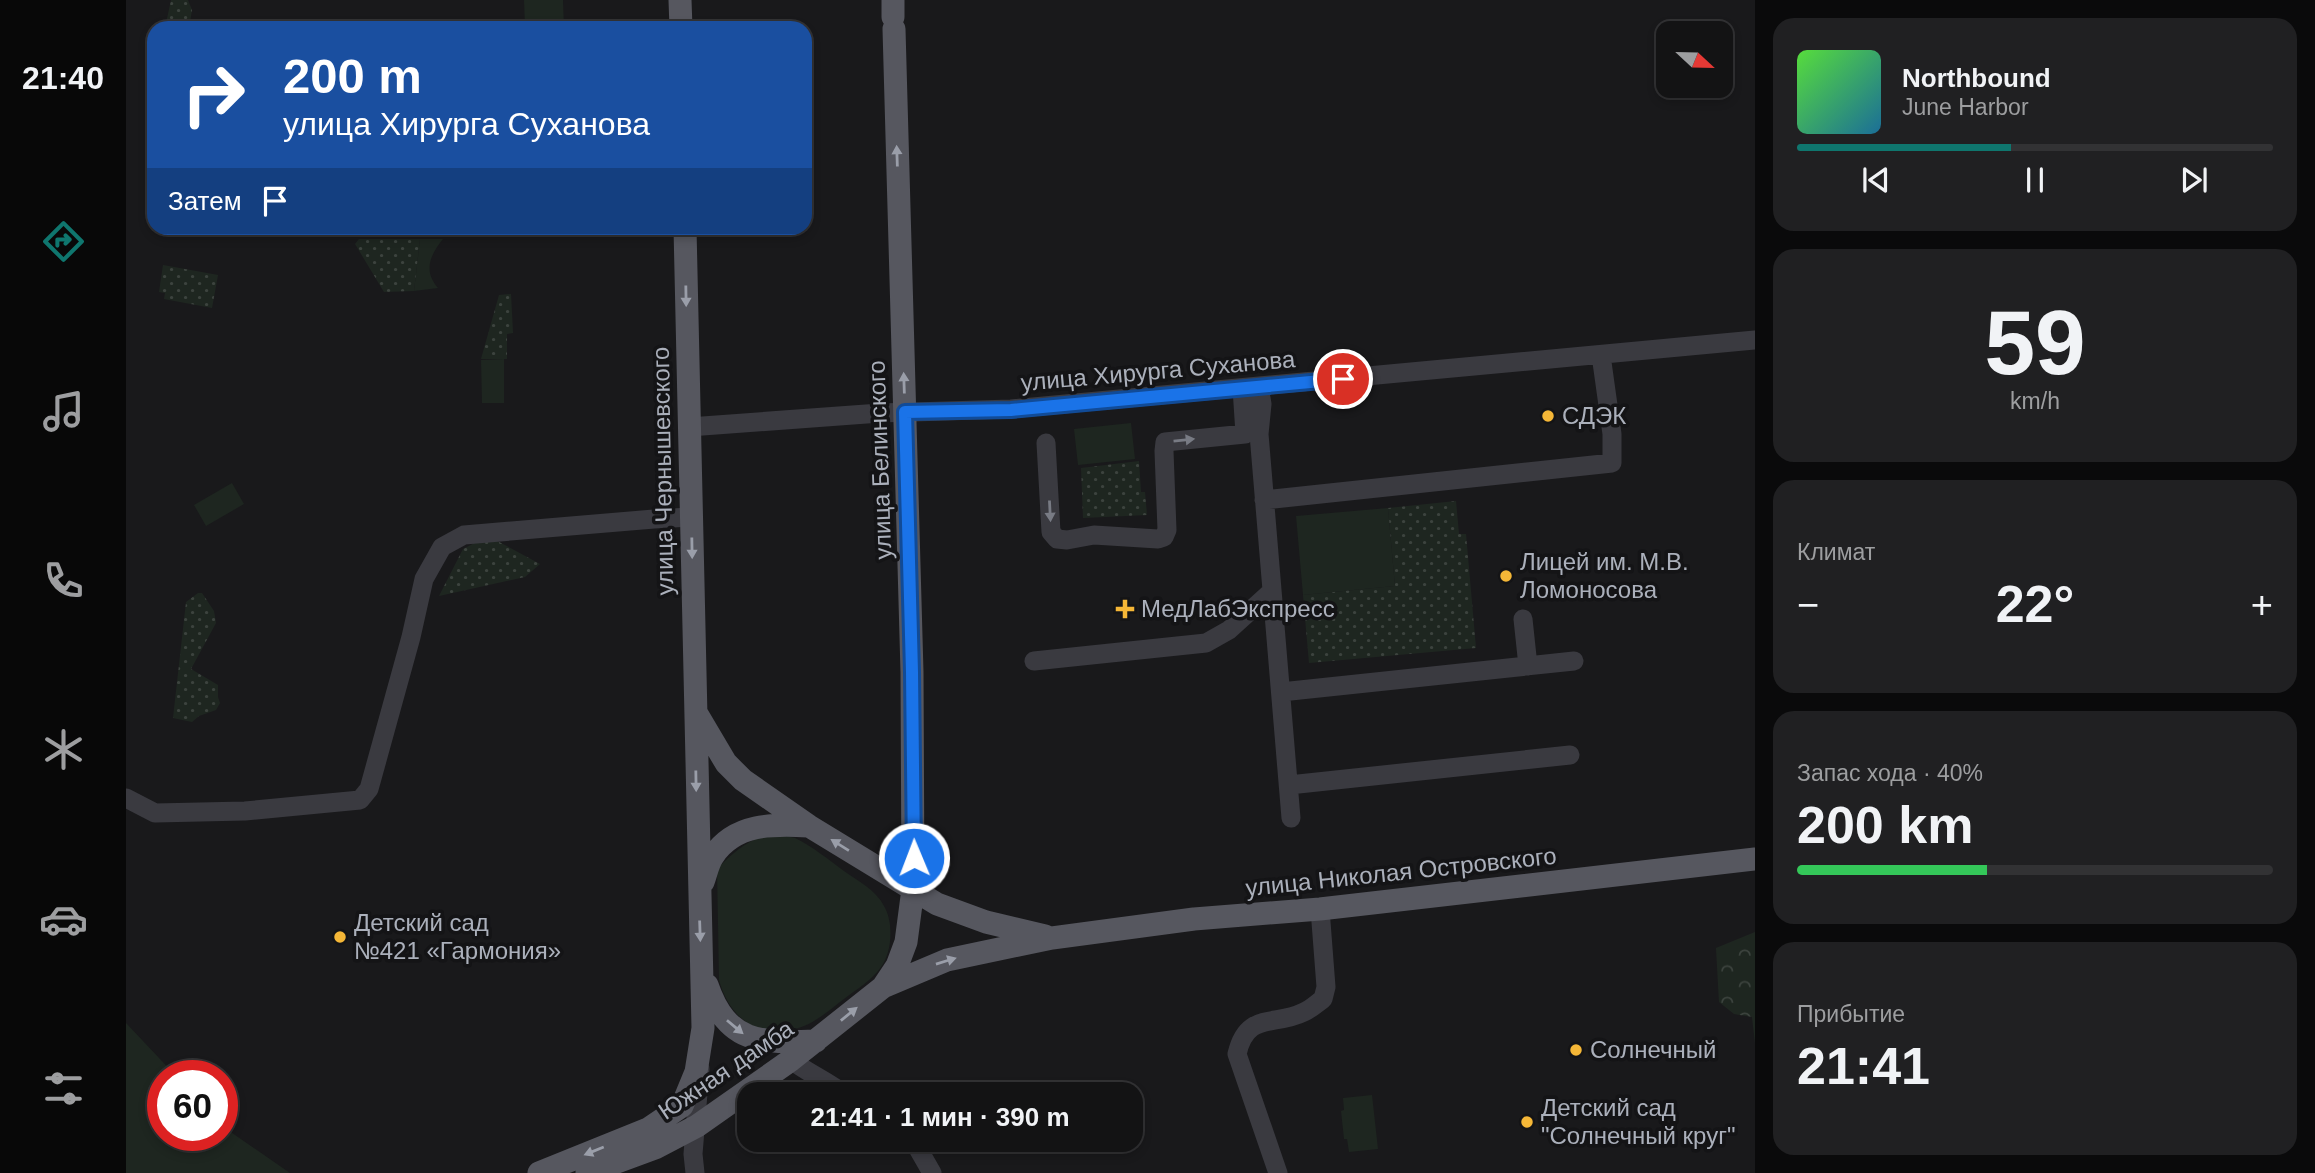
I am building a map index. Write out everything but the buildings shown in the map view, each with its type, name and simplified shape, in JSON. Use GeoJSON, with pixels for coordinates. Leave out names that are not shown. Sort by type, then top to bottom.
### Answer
{"type":"FeatureCollection","features":[{"type":"Feature","properties":{"kind":"main road"},"geometry":{"type":"LineString","coordinates":[[680,0],[681,21]]}},
{"type":"Feature","properties":{"kind":"main road","name":"улица Белинского"},"geometry":{"type":"LineString","coordinates":[[893,16],[912,672],[913,889]]}},
{"type":"Feature","properties":{"kind":"main road","name":"улица Чернышевского"},"geometry":{"type":"LineString","coordinates":[[648,1129],[682,1105],[696,1072],[703,1028],[685,235]]}},
{"type":"Feature","properties":{"kind":"main road","name":"улица Чернышевского"},"geometry":{"type":"LineString","coordinates":[[696,712],[726,763],[743,780],[809,826]]}},
{"type":"Feature","properties":{"kind":"main road"},"geometry":{"type":"LineString","coordinates":[[699,892],[712,857],[729,839],[752,827],[774,824],[809,826],[913,889],[906,943],[897,966],[883,987],[816,1041],[771,1042],[739,1033],[715,1007],[702,970]]}},
{"type":"Feature","properties":{"kind":"main road","name":"улица Николая Островского"},"geometry":{"type":"LineString","coordinates":[[883,987],[947,960],[1052,938],[1194,919],[1320,909],[1755,859]]}},
{"type":"Feature","properties":{"kind":"main road","name":"улица Николая Островского"},"geometry":{"type":"LineString","coordinates":[[913,889],[937,904],[986,922],[1052,938]]}},
{"type":"Feature","properties":{"kind":"main road","name":"Южная дамба"},"geometry":{"type":"LineString","coordinates":[[587,1173],[655,1148],[696,1126],[816,1041]]}},
{"type":"Feature","properties":{"kind":"main road","name":"Южная дамба"},"geometry":{"type":"LineString","coordinates":[[539,1173],[648,1129]]}},
{"type":"Feature","properties":{"kind":"street","name":"улица Хирурга Суханова"},"geometry":{"type":"LineString","coordinates":[[689,427],[905,412],[1011,410],[1755,340]]}},
{"type":"Feature","properties":{"kind":"street"},"geometry":{"type":"LineString","coordinates":[[1264,500],[1612,463],[1612,434],[1601,355]]}},
{"type":"Feature","properties":{"kind":"street"},"geometry":{"type":"LineString","coordinates":[[1046,443],[1051,532],[1057,539],[1094,535],[1158,539],[1164,537],[1167,530],[1164,451],[1166,442],[1245,434],[1251,388]]}},
{"type":"Feature","properties":{"kind":"street"},"geometry":{"type":"LineString","coordinates":[[1251,388],[1262,404],[1259,434],[1292,818]]}},
{"type":"Feature","properties":{"kind":"street"},"geometry":{"type":"LineString","coordinates":[[126,798],[155,813],[246,811],[360,800],[369,789],[413,630],[424,579],[442,547],[464,536],[691,517]]}},
{"type":"Feature","properties":{"kind":"street"},"geometry":{"type":"LineString","coordinates":[[1034,661],[1206,643],[1229,629],[1272,592]]}},
{"type":"Feature","properties":{"kind":"street"},"geometry":{"type":"LineString","coordinates":[[1523,619],[1528,666]]}},
{"type":"Feature","properties":{"kind":"street"},"geometry":{"type":"LineString","coordinates":[[1281,692],[1574,661]]}},
{"type":"Feature","properties":{"kind":"street"},"geometry":{"type":"LineString","coordinates":[[1289,785],[1570,755]]}},
{"type":"Feature","properties":{"kind":"street"},"geometry":{"type":"LineString","coordinates":[[1278,1173],[1237,1054],[1250,1027],[1303,1013],[1323,999],[1326,987],[1320,909]]}},
{"type":"Feature","properties":{"kind":"street","name":"улица Чернышевского"},"geometry":{"type":"LineString","coordinates":[[695,1173],[703,1028]]}},
{"type":"Feature","properties":{"kind":"street"},"geometry":{"type":"LineString","coordinates":[[791,1060],[808,1074],[826,1082]]}},
{"type":"Feature","properties":{"kind":"street"},"geometry":{"type":"LineString","coordinates":[[920,1152],[932,1173]]}},
{"type":"Feature","properties":{"kind":"green space"},"geometry":{"type":"Polygon","coordinates":[[[171,0],[188,0],[192,10],[190,21],[166,21],[171,0]]]}},
{"type":"Feature","properties":{"kind":"green space"},"geometry":{"type":"Polygon","coordinates":[[[524,0],[563,0],[564,21],[525,21],[524,0]]]}},
{"type":"Feature","properties":{"kind":"green space"},"geometry":{"type":"Polygon","coordinates":[[[359,239],[420,239],[414,291],[384,292],[355,244],[359,239]]]}},
{"type":"Feature","properties":{"kind":"green space"},"geometry":{"type":"Polygon","coordinates":[[[420,239],[443,239],[430,263],[433,282],[438,288],[414,291],[420,239]]]}},
{"type":"Feature","properties":{"kind":"green space"},"geometry":{"type":"Polygon","coordinates":[[[163,265],[218,275],[212,308],[164,299],[165,293],[159,292],[163,265]]]}},
{"type":"Feature","properties":{"kind":"green space"},"geometry":{"type":"Polygon","coordinates":[[[511,294],[513,333],[507,334],[507,359],[481,359],[499,295],[511,294]]]}},
{"type":"Feature","properties":{"kind":"green space"},"geometry":{"type":"Polygon","coordinates":[[[504,359],[504,403],[482,403],[481,360],[504,359]]]}},
{"type":"Feature","properties":{"kind":"green space"},"geometry":{"type":"Polygon","coordinates":[[[1131,423],[1135,459],[1078,465],[1074,429],[1131,423]]]}},
{"type":"Feature","properties":{"kind":"green space"},"geometry":{"type":"Polygon","coordinates":[[[1139,461],[1141,492],[1145,492],[1147,515],[1083,518],[1081,468],[1139,461]]]}},
{"type":"Feature","properties":{"kind":"green space"},"geometry":{"type":"Polygon","coordinates":[[[232,483],[244,504],[206,526],[194,505],[232,483]]]}},
{"type":"Feature","properties":{"kind":"green space"},"geometry":{"type":"Polygon","coordinates":[[[1456,501],[1459,534],[1466,534],[1476,648],[1309,663],[1303,595],[1395,586],[1388,508],[1456,501]]]}},
{"type":"Feature","properties":{"kind":"green space"},"geometry":{"type":"Polygon","coordinates":[[[1388,508],[1395,586],[1303,595],[1296,516],[1388,508]]]}},
{"type":"Feature","properties":{"kind":"green space"},"geometry":{"type":"Polygon","coordinates":[[[488,536],[540,564],[525,577],[439,596],[463,549],[488,536]]]}},
{"type":"Feature","properties":{"kind":"green space"},"geometry":{"type":"Polygon","coordinates":[[[202,593],[214,611],[216,623],[191,669],[218,685],[220,703],[216,710],[199,716],[192,722],[173,718],[186,602],[202,593]]]}},
{"type":"Feature","properties":{"kind":"green space"},"geometry":{"type":"Polygon","coordinates":[[[773,834],[801,841],[866,886],[884,906],[890,929],[888,954],[869,980],[810,1023],[789,1031],[775,1032],[750,1024],[740,1017],[724,994],[719,980],[717,869],[742,847],[773,834]]]}},
{"type":"Feature","properties":{"kind":"green space"},"geometry":{"type":"Polygon","coordinates":[[[1755,932],[1755,1043],[1752,1017],[1734,1014],[1719,1002],[1716,948],[1755,932]]]}},
{"type":"Feature","properties":{"kind":"green space"},"geometry":{"type":"Polygon","coordinates":[[[126,1023],[161,1060],[147,1060],[147,1151],[238,1151],[238,1137],[290,1173],[126,1173],[126,1023]]]}},
{"type":"Feature","properties":{"kind":"green space"},"geometry":{"type":"Polygon","coordinates":[[[1372,1095],[1378,1149],[1349,1152],[1347,1139],[1344,1139],[1341,1111],[1344,1110],[1343,1098],[1372,1095]]]}},
{"type":"Feature","properties":{"kind":"place","name":"СДЭК"},"geometry":{"type":"Point","coordinates":[1548,416]}},
{"type":"Feature","properties":{"kind":"place","name":"Лицей им. М.В. Ломоносова"},"geometry":{"type":"Point","coordinates":[1506,576]}},
{"type":"Feature","properties":{"kind":"place","name":"МедЛабЭкспресс"},"geometry":{"type":"Point","coordinates":[1125,609]}},
{"type":"Feature","properties":{"kind":"place","name":"Детский сад №421 «Гармония»"},"geometry":{"type":"Point","coordinates":[340,937]}},
{"type":"Feature","properties":{"kind":"place","name":"Солнечный"},"geometry":{"type":"Point","coordinates":[1576,1050]}},
{"type":"Feature","properties":{"kind":"place","name":"Детский сад \"Солнечный круг\""},"geometry":{"type":"Point","coordinates":[1527,1122]}},
{"type":"Feature","properties":{"kind":"route"},"geometry":{"type":"LineString","coordinates":[[914,858],[905,412],[1011,410],[1343,379]]}}]}
